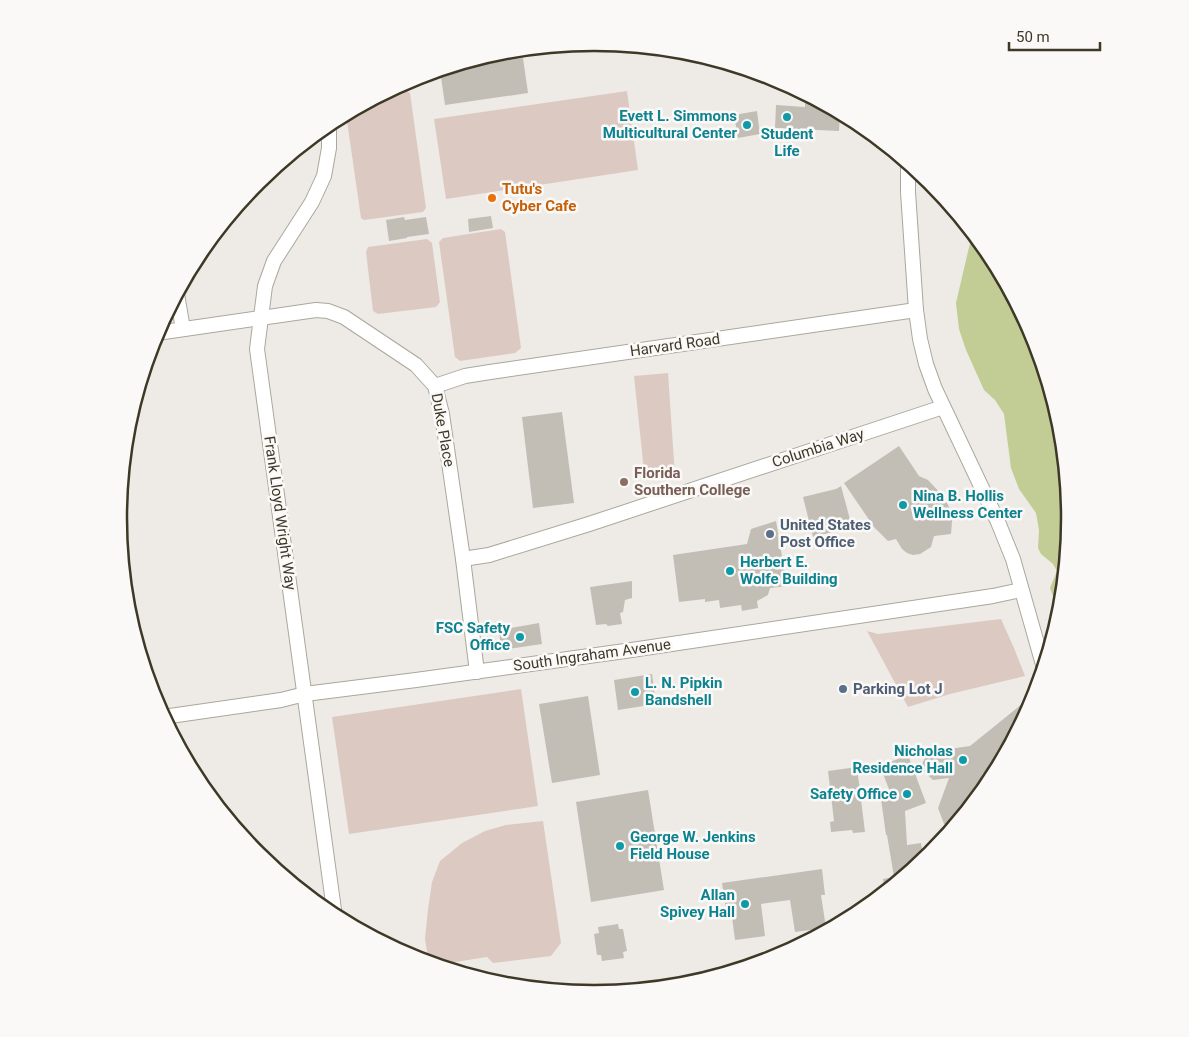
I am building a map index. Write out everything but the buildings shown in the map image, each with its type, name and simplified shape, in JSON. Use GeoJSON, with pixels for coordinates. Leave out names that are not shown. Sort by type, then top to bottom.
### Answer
{"type":"FeatureCollection","features":[{"type":"Feature","properties":{"kind":"street","name":"Frank Lloyd Wright Way"},"geometry":{"type":"LineString","coordinates":[[329,135],[324,176],[312,202],[274,261],[265,286],[257,349],[334,906]]}},
{"type":"Feature","properties":{"kind":"street"},"geometry":{"type":"LineString","coordinates":[[908,172],[916,310],[926,364],[934,389],[998,522],[1012,560],[1041,657]]}},
{"type":"Feature","properties":{"kind":"street"},"geometry":{"type":"LineString","coordinates":[[179,305],[183,329]]}},
{"type":"Feature","properties":{"kind":"street","name":"Duke Place"},"geometry":{"type":"LineString","coordinates":[[167,332],[316,310],[328,311],[344,317],[416,365],[436,386],[442,414],[463,559],[477,672]]}},
{"type":"Feature","properties":{"kind":"street","name":"Harvard Road"},"geometry":{"type":"LineString","coordinates":[[436,386],[465,376],[490,372],[916,310]]}},
{"type":"Feature","properties":{"kind":"street","name":"Columbia Way"},"geometry":{"type":"LineString","coordinates":[[463,559],[489,555],[589,524],[943,407]]}},
{"type":"Feature","properties":{"kind":"street","name":"South Ingraham Avenue"},"geometry":{"type":"LineString","coordinates":[[171,715],[281,700],[305,694],[633,650],[993,596],[1021,590]]}},
{"type":"Feature","properties":{"kind":"shaded area"},"geometry":{"type":"Polygon","coordinates":[[[407,91],[410,93],[426,208],[423,212],[364,220],[361,218],[347,122],[388,99],[407,91]]]}},
{"type":"Feature","properties":{"kind":"shaded area"},"geometry":{"type":"Polygon","coordinates":[[[627,91],[638,170],[446,199],[434,119],[627,91]]]}},
{"type":"Feature","properties":{"kind":"shaded area"},"geometry":{"type":"Polygon","coordinates":[[[501,229],[505,232],[521,348],[515,353],[460,361],[455,357],[439,242],[443,238],[501,229]]]}},
{"type":"Feature","properties":{"kind":"shaded area"},"geometry":{"type":"Polygon","coordinates":[[[427,239],[432,243],[440,302],[436,307],[378,314],[373,311],[366,252],[368,247],[427,239]]]}},
{"type":"Feature","properties":{"kind":"shaded area"},"geometry":{"type":"Polygon","coordinates":[[[969,240],[983,259],[1014,312],[1037,368],[1053,427],[1061,488],[1062,518],[1061,549],[1054,601],[1050,588],[1057,571],[1053,564],[1041,554],[1038,548],[1039,530],[1036,513],[1019,489],[1011,468],[1004,414],[995,400],[984,390],[959,329],[956,303],[970,243],[969,240]]]}},
{"type":"Feature","properties":{"kind":"shaded area"},"geometry":{"type":"Polygon","coordinates":[[[668,373],[675,476],[645,480],[634,376],[668,373]]]}},
{"type":"Feature","properties":{"kind":"shaded area"},"geometry":{"type":"Polygon","coordinates":[[[1001,619],[1025,676],[950,694],[908,707],[867,631],[878,634],[1001,619]]]}},
{"type":"Feature","properties":{"kind":"shaded area"},"geometry":{"type":"Polygon","coordinates":[[[521,689],[538,806],[349,834],[332,717],[521,689]]]}},
{"type":"Feature","properties":{"kind":"shaded area"},"geometry":{"type":"Polygon","coordinates":[[[543,821],[561,943],[551,956],[493,963],[487,957],[450,963],[428,955],[425,939],[428,909],[432,882],[440,861],[462,843],[485,831],[506,825],[543,821]]]}},
{"type":"Feature","properties":{"kind":"place","name":"Student Life"},"geometry":{"type":"Point","coordinates":[787,117]}},
{"type":"Feature","properties":{"kind":"place","name":"Evett L. Simmons Multicultural Center"},"geometry":{"type":"Point","coordinates":[747,125]}},
{"type":"Feature","properties":{"kind":"place","name":"Tutu's Cyber Cafe"},"geometry":{"type":"Point","coordinates":[492,198]}},
{"type":"Feature","properties":{"kind":"place","name":"Florida Southern College"},"geometry":{"type":"Point","coordinates":[624,482]}},
{"type":"Feature","properties":{"kind":"place","name":"Nina B. Hollis Wellness Center"},"geometry":{"type":"Point","coordinates":[903,505]}},
{"type":"Feature","properties":{"kind":"place","name":"United States Post Office"},"geometry":{"type":"Point","coordinates":[770,534]}},
{"type":"Feature","properties":{"kind":"place","name":"Herbert E. Wolfe Building"},"geometry":{"type":"Point","coordinates":[730,571]}},
{"type":"Feature","properties":{"kind":"place","name":"FSC Safety Office"},"geometry":{"type":"Point","coordinates":[520,637]}},
{"type":"Feature","properties":{"kind":"place","name":"Parking Lot J"},"geometry":{"type":"Point","coordinates":[843,689]}},
{"type":"Feature","properties":{"kind":"place","name":"L. N. Pipkin Bandshell"},"geometry":{"type":"Point","coordinates":[635,692]}},
{"type":"Feature","properties":{"kind":"place","name":"Nicholas Residence Hall"},"geometry":{"type":"Point","coordinates":[963,760]}},
{"type":"Feature","properties":{"kind":"place","name":"Safety Office"},"geometry":{"type":"Point","coordinates":[907,794]}},
{"type":"Feature","properties":{"kind":"place","name":"George W. Jenkins Field House"},"geometry":{"type":"Point","coordinates":[620,846]}},
{"type":"Feature","properties":{"kind":"place","name":"Allan Spivey Hall"},"geometry":{"type":"Point","coordinates":[745,904]}}]}
